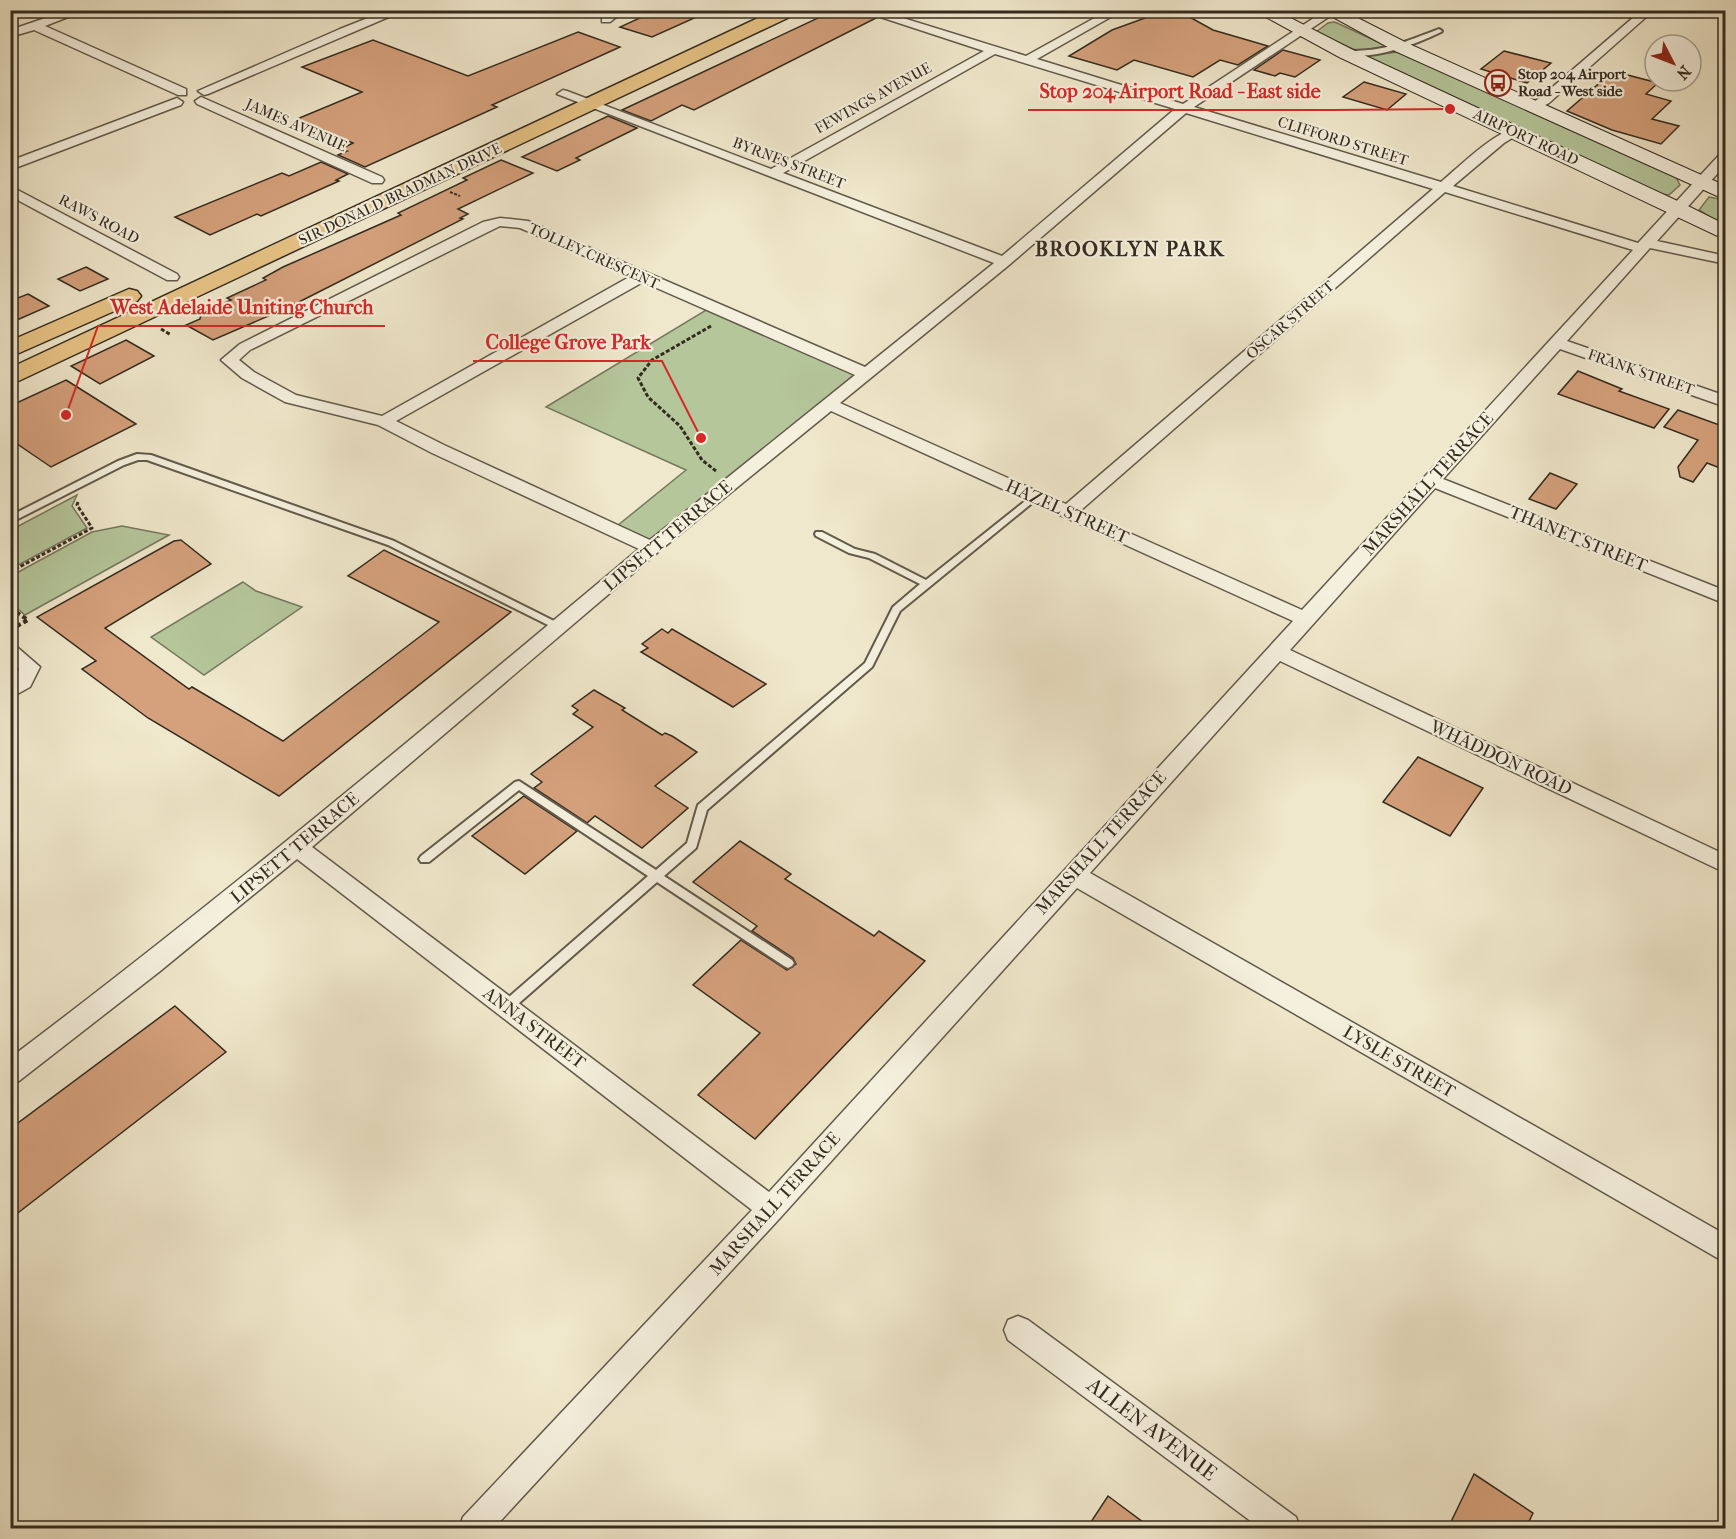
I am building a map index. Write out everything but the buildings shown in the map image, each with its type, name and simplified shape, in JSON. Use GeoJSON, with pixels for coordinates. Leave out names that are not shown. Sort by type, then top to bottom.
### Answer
{"type":"FeatureCollection","features":[{"type":"Feature","properties":{"kind":"main road"},"geometry":{"type":"LineString","coordinates":[[617,70],[746,10]]}},
{"type":"Feature","properties":{"kind":"main road","name":"SIR DONALD BRADMAN DRIVE"},"geometry":{"type":"LineString","coordinates":[[10,378],[320,231],[587,95],[790,10]]}},
{"type":"Feature","properties":{"kind":"main road","name":"AIRPORT ROAD"},"geometry":{"type":"LineString","coordinates":[[1261,10],[1300,32],[1677,208],[1725,234]]}},
{"type":"Feature","properties":{"kind":"main road","name":"AIRPORT ROAD"},"geometry":{"type":"LineString","coordinates":[[1331,11],[1401,47],[1725,194]]}},
{"type":"Feature","properties":{"kind":"main road","name":"SIR DONALD BRADMAN DRIVE"},"geometry":{"type":"LineString","coordinates":[[542,104],[563,94],[587,95]]}},
{"type":"Feature","properties":{"kind":"main road","name":"SIR DONALD BRADMAN DRIVE"},"geometry":{"type":"LineString","coordinates":[[356,190],[387,176]]}},
{"type":"Feature","properties":{"kind":"main road"},"geometry":{"type":"LineString","coordinates":[[270,231],[282,237],[320,231]]}},
{"type":"Feature","properties":{"kind":"main road"},"geometry":{"type":"LineString","coordinates":[[10,350],[194,266]]}},
{"type":"Feature","properties":{"kind":"street"},"geometry":{"type":"LineString","coordinates":[[10,34],[81,10]]}},
{"type":"Feature","properties":{"kind":"street"},"geometry":{"type":"LineString","coordinates":[[35,26],[179,97],[185,104],[344,31],[400,10]]}},
{"type":"Feature","properties":{"kind":"street"},"geometry":{"type":"LineString","coordinates":[[606,20],[620,10]]}},
{"type":"Feature","properties":{"kind":"street","name":"CLIFFORD STREET"},"geometry":{"type":"LineString","coordinates":[[864,10],[1442,188],[1643,245],[1725,260]]}},
{"type":"Feature","properties":{"kind":"street"},"geometry":{"type":"LineString","coordinates":[[1025,61],[1118,10]]}},
{"type":"Feature","properties":{"kind":"street"},"geometry":{"type":"LineString","coordinates":[[1534,106],[1545,100],[1649,10]]}},
{"type":"Feature","properties":{"kind":"street","name":"LIPSETT TERRACE"},"geometry":{"type":"LineString","coordinates":[[10,1073],[151,965],[297,847],[652,548],[1004,262],[1184,110],[1331,11]]}},
{"type":"Feature","properties":{"kind":"street","name":"FEWINGS AVENUE"},"geometry":{"type":"LineString","coordinates":[[771,174],[992,51]]}},
{"type":"Feature","properties":{"kind":"street","name":"BYRNES STREET"},"geometry":{"type":"LineString","coordinates":[[587,95],[771,174],[1004,262]]}},
{"type":"Feature","properties":{"kind":"street","name":"JAMES AVENUE"},"geometry":{"type":"LineString","coordinates":[[202,96],[387,176]]}},
{"type":"Feature","properties":{"kind":"street"},"geometry":{"type":"LineString","coordinates":[[10,166],[179,97]]}},
{"type":"Feature","properties":{"kind":"street","name":"OSCAR STREET"},"geometry":{"type":"LineString","coordinates":[[1068,512],[1442,188],[1499,140],[1516,132]]}},
{"type":"Feature","properties":{"kind":"street","name":"MARSHALL TERRACE"},"geometry":{"type":"LineString","coordinates":[[474,1528],[771,1209],[1072,874],[1643,245],[1723,160]]}},
{"type":"Feature","properties":{"kind":"street","name":"RAWS ROAD"},"geometry":{"type":"LineString","coordinates":[[10,190],[172,277]]}},
{"type":"Feature","properties":{"kind":"street","name":"TOLLEY CRESCENT"},"geometry":{"type":"LineString","coordinates":[[652,548],[438,449],[384,421],[291,399],[248,375],[229,360],[255,342],[488,225],[500,222],[523,224],[640,277],[865,373]]}},
{"type":"Feature","properties":{"kind":"street"},"geometry":{"type":"LineString","coordinates":[[384,421],[640,277]]}},
{"type":"Feature","properties":{"kind":"street","name":"FRANK STREET"},"geometry":{"type":"LineString","coordinates":[[1556,342],[1725,402]]}},
{"type":"Feature","properties":{"kind":"street","name":"HAZEL STREET"},"geometry":{"type":"LineString","coordinates":[[829,404],[1305,620]]}},
{"type":"Feature","properties":{"kind":"street","name":"THANET STREET"},"geometry":{"type":"LineString","coordinates":[[1431,480],[1725,598]]}},
{"type":"Feature","properties":{"kind":"street","name":"WHADDON ROAD"},"geometry":{"type":"LineString","coordinates":[[1276,651],[1725,865]]}},
{"type":"Feature","properties":{"kind":"street"},"geometry":{"type":"LineString","coordinates":[[10,652],[30,667],[23,682],[10,691]]}},
{"type":"Feature","properties":{"kind":"street","name":"ANNA STREET"},"geometry":{"type":"LineString","coordinates":[[297,847],[771,1209]]}},
{"type":"Feature","properties":{"kind":"street","name":"LYSLE STREET"},"geometry":{"type":"LineString","coordinates":[[1072,874],[1725,1250]]}},
{"type":"Feature","properties":{"kind":"street","name":"ALLEN AVENUE"},"geometry":{"type":"LineString","coordinates":[[1018,1330],[1285,1528]]}},
{"type":"Feature","properties":{"kind":"lane"},"geometry":{"type":"LineString","coordinates":[[1345,53],[1372,53],[1401,47],[1439,31]]}},
{"type":"Feature","properties":{"kind":"lane"},"geometry":{"type":"LineString","coordinates":[[10,520],[121,463],[148,457],[391,543],[558,627]]}},
{"type":"Feature","properties":{"kind":"lane"},"geometry":{"type":"LineString","coordinates":[[506,1007],[692,845],[702,808],[869,666],[896,609],[1034,497]]}},
{"type":"Feature","properties":{"kind":"lane"},"geometry":{"type":"LineString","coordinates":[[819,534],[852,551],[872,556],[927,584]]}},
{"type":"Feature","properties":{"kind":"lane"},"geometry":{"type":"LineString","coordinates":[[426,859],[519,785],[788,963]]}},
{"type":"Feature","properties":{"kind":"path"},"geometry":{"type":"LineString","coordinates":[[734,317],[707,328],[652,360],[638,378],[648,397],[680,426],[702,460],[719,474],[735,481]]}},
{"type":"Feature","properties":{"kind":"path"},"geometry":{"type":"LineString","coordinates":[[10,572],[92,528],[77,505],[80,498]]}},
{"type":"Feature","properties":{"kind":"path"},"geometry":{"type":"LineString","coordinates":[[10,608],[28,620],[10,630]]}},
{"type":"Feature","properties":{"kind":"green space"},"geometry":{"type":"Polygon","coordinates":[[[1334,22],[1391,48],[1357,51],[1316,32],[1328,23],[1334,22]]]}},
{"type":"Feature","properties":{"kind":"green space"},"geometry":{"type":"Polygon","coordinates":[[[1398,52],[1676,177],[1680,185],[1669,195],[1660,194],[1364,56],[1398,52]]]}},
{"type":"Feature","properties":{"kind":"green space"},"geometry":{"type":"Polygon","coordinates":[[[1709,197],[1725,200],[1725,227],[1699,210],[1709,197]]]}},
{"type":"Feature","properties":{"kind":"green space"},"geometry":{"type":"Polygon","coordinates":[[[711,307],[865,373],[652,548],[612,530],[686,470],[546,407],[711,307]]]}},
{"type":"Feature","properties":{"kind":"green space"},"geometry":{"type":"Polygon","coordinates":[[[77,495],[72,506],[87,528],[11,569],[11,530],[77,495]]]}},
{"type":"Feature","properties":{"kind":"green space"},"geometry":{"type":"Polygon","coordinates":[[[122,526],[169,535],[25,615],[11,603],[11,576],[92,532],[122,526]]]}},
{"type":"Feature","properties":{"kind":"green space"},"geometry":{"type":"Polygon","coordinates":[[[243,582],[256,591],[302,607],[204,675],[151,637],[243,582]]]}},
{"type":"Feature","properties":{"kind":"place","name":"Stop 204 Airport Road - West side"},"geometry":{"type":"Point","coordinates":[1498,83]}},
{"type":"Feature","properties":{"kind":"place","name":"Stop 204 Airport Road - East side"},"geometry":{"type":"Point","coordinates":[1450,109]}},
{"type":"Feature","properties":{"kind":"place","name":"West Adelaide Uniting Church"},"geometry":{"type":"Point","coordinates":[66,415]}},
{"type":"Feature","properties":{"kind":"place","name":"College Grove Park"},"geometry":{"type":"Point","coordinates":[701,438]}},
{"type":"Feature","properties":{"kind":"district","name":"BROOKLYN PARK"},"geometry":{"type":"Point","coordinates":[1130,249]}}]}
